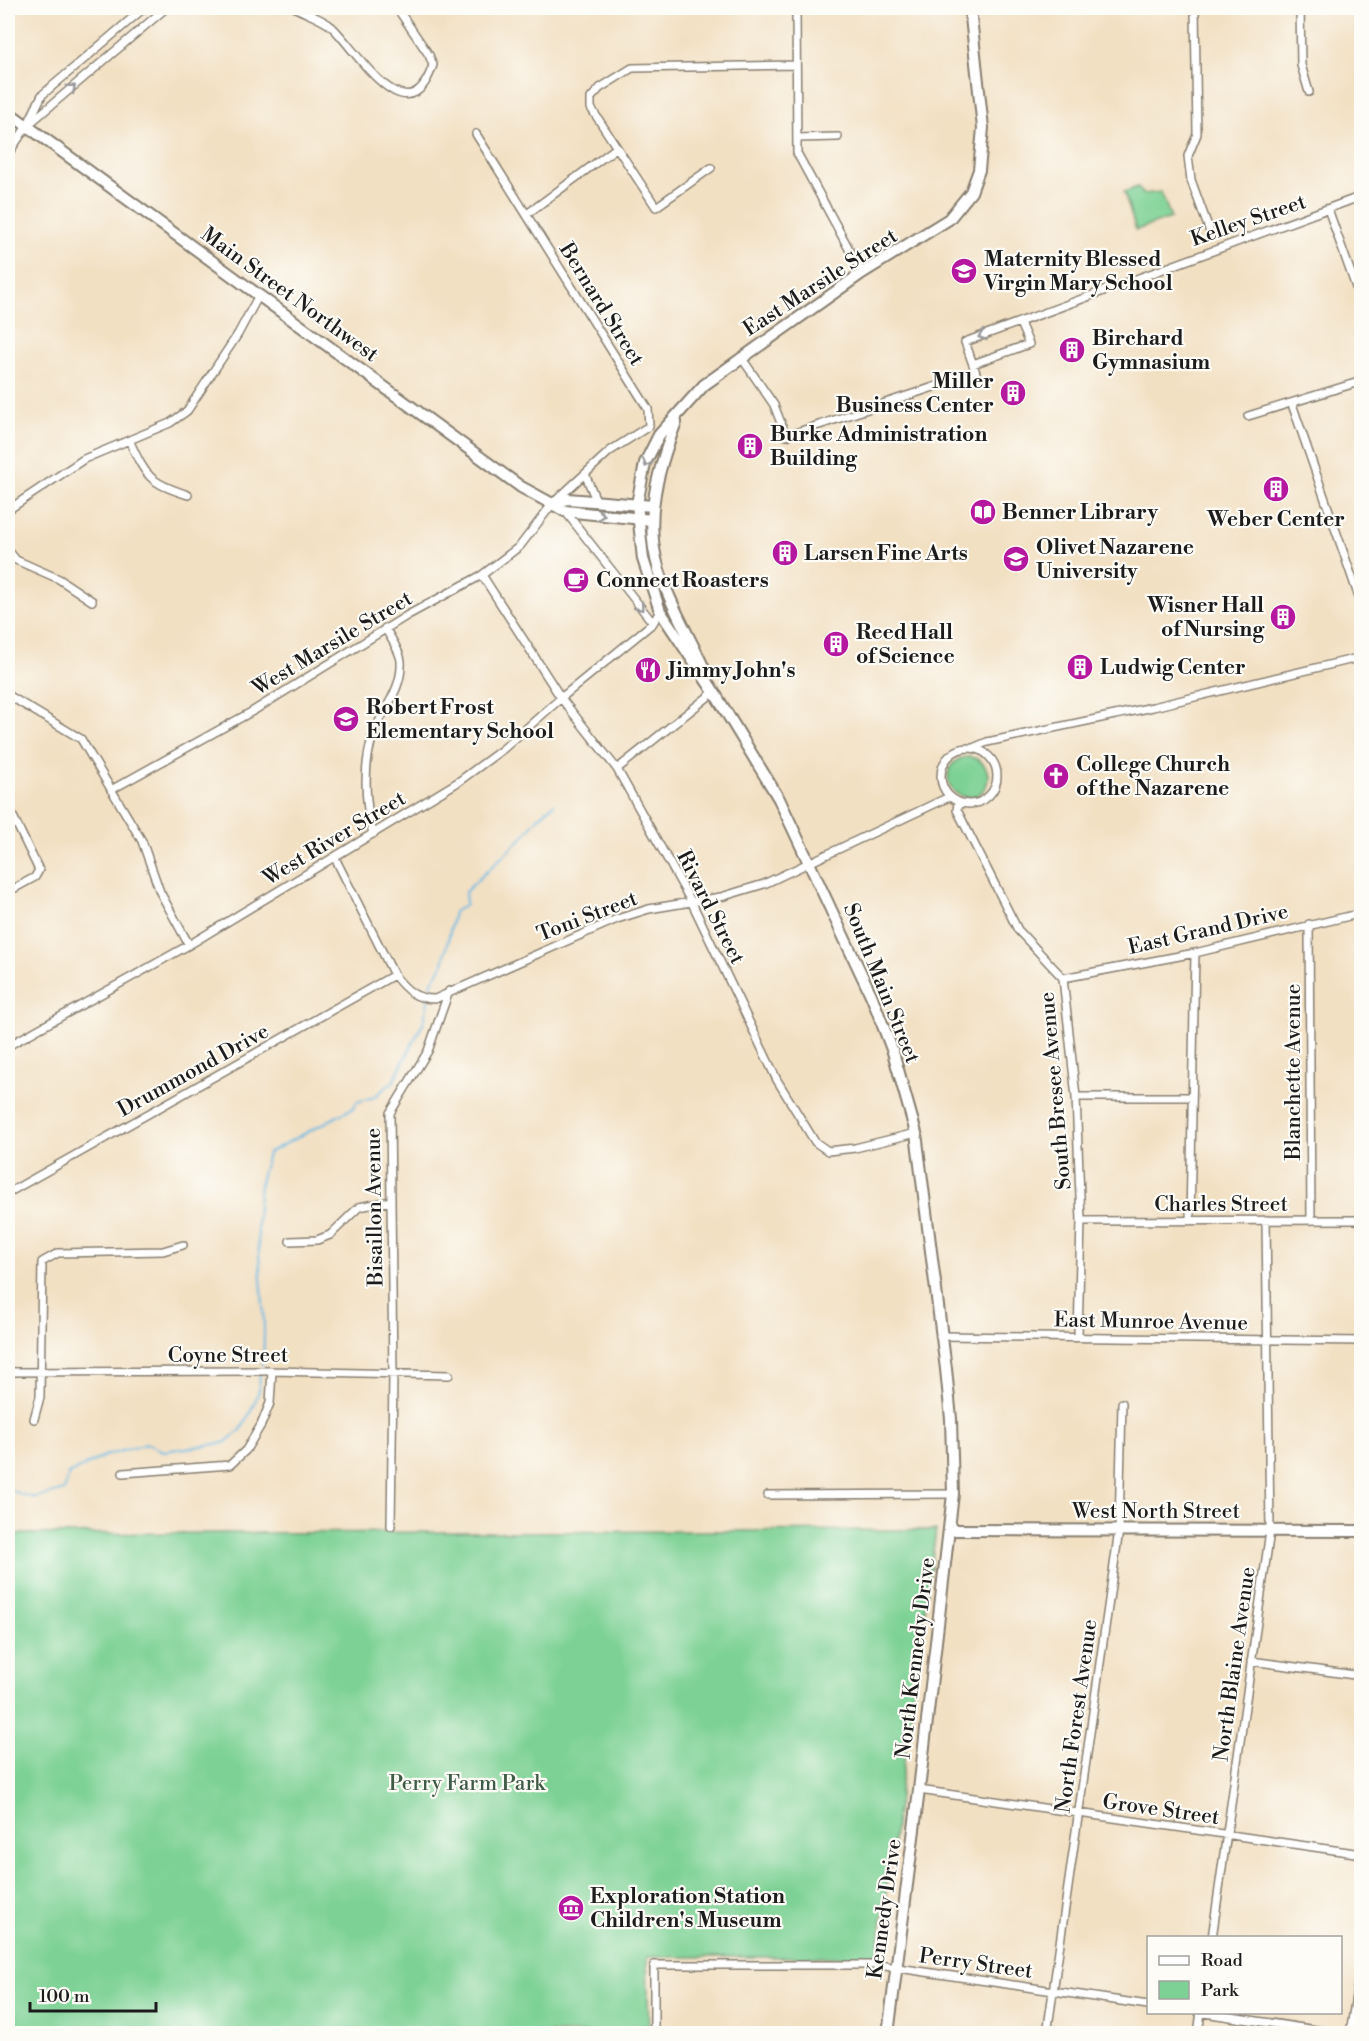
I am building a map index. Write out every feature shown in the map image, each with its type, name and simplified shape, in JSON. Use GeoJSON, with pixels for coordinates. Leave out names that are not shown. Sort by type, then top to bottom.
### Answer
{"type":"FeatureCollection","features":[{"type":"Feature","properties":{"kind":"main road","name":"East Marsile Street"},"geometry":{"type":"LineString","coordinates":[[638,519],[637,504],[645,463],[659,435],[679,416],[704,385],[862,273],[949,219],[971,192],[977,177],[983,128],[970,8]]}},
{"type":"Feature","properties":{"kind":"main road","name":"Main Street Northwest"},"geometry":{"type":"LineString","coordinates":[[8,112],[521,487],[565,511],[652,520]]}},
{"type":"Feature","properties":{"kind":"main road","name":"East Marsile Street"},"geometry":{"type":"LineString","coordinates":[[652,520],[662,458],[679,416]]}},
{"type":"Feature","properties":{"kind":"main road"},"geometry":{"type":"LineString","coordinates":[[553,503],[568,499],[653,506]]}},
{"type":"Feature","properties":{"kind":"main road","name":"South Main Street"},"geometry":{"type":"LineString","coordinates":[[638,519],[643,559],[660,612],[714,692],[779,799],[872,997],[893,1052],[916,1133],[951,1419],[953,1494],[950,1530]]}},
{"type":"Feature","properties":{"kind":"main road","name":"South Main Street"},"geometry":{"type":"LineString","coordinates":[[652,520],[658,568],[714,692]]}},
{"type":"Feature","properties":{"kind":"main road","name":"West North Street"},"geometry":{"type":"LineString","coordinates":[[950,1530],[1362,1531]]}},
{"type":"Feature","properties":{"kind":"main road","name":"North Kennedy Drive"},"geometry":{"type":"LineString","coordinates":[[919,1790],[950,1530]]}},
{"type":"Feature","properties":{"kind":"main road","name":"Kennedy Drive"},"geometry":{"type":"LineString","coordinates":[[888,2034],[919,1790]]}},
{"type":"Feature","properties":{"kind":"street"},"geometry":{"type":"LineString","coordinates":[[8,154],[27,126],[42,95],[144,8]]}},
{"type":"Feature","properties":{"kind":"street"},"geometry":{"type":"LineString","coordinates":[[27,126],[166,8]]}},
{"type":"Feature","properties":{"kind":"street"},"geometry":{"type":"LineString","coordinates":[[296,8],[332,27],[384,86],[409,94],[422,87],[433,65],[429,55],[397,8]]}},
{"type":"Feature","properties":{"kind":"street"},"geometry":{"type":"LineString","coordinates":[[796,8],[797,153],[862,273]]}},
{"type":"Feature","properties":{"kind":"street"},"geometry":{"type":"LineString","coordinates":[[1195,8],[1197,134],[1188,156],[1191,180],[1210,232]]}},
{"type":"Feature","properties":{"kind":"street"},"geometry":{"type":"LineString","coordinates":[[1300,8],[1301,65],[1309,92]]}},
{"type":"Feature","properties":{"kind":"street"},"geometry":{"type":"LineString","coordinates":[[711,168],[656,207],[591,108],[591,98],[600,88],[632,68],[795,65]]}},
{"type":"Feature","properties":{"kind":"street","name":"Bernard Street"},"geometry":{"type":"LineString","coordinates":[[476,134],[648,409],[651,418],[649,426],[644,431],[610,451],[553,503]]}},
{"type":"Feature","properties":{"kind":"street"},"geometry":{"type":"LineString","coordinates":[[797,138],[838,137]]}},
{"type":"Feature","properties":{"kind":"street"},"geometry":{"type":"LineString","coordinates":[[527,214],[616,148]]}},
{"type":"Feature","properties":{"kind":"street","name":"Kelley Street"},"geometry":{"type":"LineString","coordinates":[[973,364],[965,342],[1362,196]]}},
{"type":"Feature","properties":{"kind":"street"},"geometry":{"type":"LineString","coordinates":[[1328,210],[1362,304]]}},
{"type":"Feature","properties":{"kind":"street"},"geometry":{"type":"LineString","coordinates":[[8,510],[84,459],[170,423],[187,411],[238,334],[259,295]]}},
{"type":"Feature","properties":{"kind":"street"},"geometry":{"type":"LineString","coordinates":[[741,357],[774,405],[786,436],[976,373],[973,364],[1029,344],[1020,323]]}},
{"type":"Feature","properties":{"kind":"street"},"geometry":{"type":"LineString","coordinates":[[1248,416],[1292,404],[1355,381],[1362,381]]}},
{"type":"Feature","properties":{"kind":"street"},"geometry":{"type":"LineString","coordinates":[[1292,404],[1362,606]]}},
{"type":"Feature","properties":{"kind":"street"},"geometry":{"type":"LineString","coordinates":[[130,441],[145,474],[159,484],[188,495]]}},
{"type":"Feature","properties":{"kind":"street"},"geometry":{"type":"LineString","coordinates":[[585,474],[596,500]]}},
{"type":"Feature","properties":{"kind":"street","name":"West Marsile Street"},"geometry":{"type":"LineString","coordinates":[[111,790],[252,711],[385,628],[482,575],[520,546],[553,503]]}},
{"type":"Feature","properties":{"kind":"street"},"geometry":{"type":"LineString","coordinates":[[565,511],[653,623],[669,627]]}},
{"type":"Feature","properties":{"kind":"street"},"geometry":{"type":"LineString","coordinates":[[8,550],[16,560],[59,579],[92,601]]}},
{"type":"Feature","properties":{"kind":"street","name":"Rivard Street"},"geometry":{"type":"LineString","coordinates":[[482,575],[561,698],[617,769],[692,903],[777,1080],[814,1142],[828,1152],[916,1133]]}},
{"type":"Feature","properties":{"kind":"street","name":"West River Street"},"geometry":{"type":"LineString","coordinates":[[8,1046],[189,945],[458,782],[504,749],[561,698],[653,623],[660,612]]}},
{"type":"Feature","properties":{"kind":"street"},"geometry":{"type":"LineString","coordinates":[[373,834],[366,793],[372,737],[399,684],[401,660],[385,628]]}},
{"type":"Feature","properties":{"kind":"street"},"geometry":{"type":"LineString","coordinates":[[973,748],[990,757],[995,765],[996,784],[992,793],[977,804],[958,803],[949,798],[940,782],[943,764],[956,751],[1362,657]]}},
{"type":"Feature","properties":{"kind":"street"},"geometry":{"type":"LineString","coordinates":[[617,769],[714,692]]}},
{"type":"Feature","properties":{"kind":"street"},"geometry":{"type":"LineString","coordinates":[[8,695],[81,739],[142,841],[160,892],[189,945]]}},
{"type":"Feature","properties":{"kind":"street","name":"Toni Street"},"geometry":{"type":"LineString","coordinates":[[449,991],[617,919],[649,909],[692,903],[764,884],[808,861],[949,798]]}},
{"type":"Feature","properties":{"kind":"street","name":"South Bresee Avenue"},"geometry":{"type":"LineString","coordinates":[[958,803],[957,810],[1018,930],[1063,978],[1076,1097],[1081,1221],[1078,1336]]}},
{"type":"Feature","properties":{"kind":"street"},"geometry":{"type":"LineString","coordinates":[[8,806],[39,870],[35,877],[8,892]]}},
{"type":"Feature","properties":{"kind":"street"},"geometry":{"type":"LineString","coordinates":[[335,858],[394,975],[406,991],[423,999],[439,997],[449,991]]}},
{"type":"Feature","properties":{"kind":"street","name":"East Grand Drive"},"geometry":{"type":"LineString","coordinates":[[1063,978],[1195,953],[1362,913]]}},
{"type":"Feature","properties":{"kind":"street","name":"Blanchette Avenue"},"geometry":{"type":"LineString","coordinates":[[1309,924],[1311,1220]]}},
{"type":"Feature","properties":{"kind":"street"},"geometry":{"type":"LineString","coordinates":[[1190,1221],[1195,953]]}},
{"type":"Feature","properties":{"kind":"street","name":"Drummond Drive"},"geometry":{"type":"LineString","coordinates":[[8,1193],[394,975]]}},
{"type":"Feature","properties":{"kind":"street","name":"Bisaillon Avenue"},"geometry":{"type":"LineString","coordinates":[[391,1526],[393,1375],[390,1113],[428,1051],[449,991]]}},
{"type":"Feature","properties":{"kind":"street"},"geometry":{"type":"LineString","coordinates":[[1076,1097],[1192,1097]]}},
{"type":"Feature","properties":{"kind":"street"},"geometry":{"type":"LineString","coordinates":[[290,1240],[317,1240],[330,1235],[358,1207],[391,1201]]}},
{"type":"Feature","properties":{"kind":"street","name":"North Blaine Avenue"},"geometry":{"type":"LineString","coordinates":[[1212,1936],[1270,1531],[1266,1220]]}},
{"type":"Feature","properties":{"kind":"street","name":"Charles Street"},"geometry":{"type":"LineString","coordinates":[[1081,1221],[1362,1220]]}},
{"type":"Feature","properties":{"kind":"street"},"geometry":{"type":"LineString","coordinates":[[34,1419],[40,1397],[42,1262],[58,1253],[163,1251],[183,1245]]}},
{"type":"Feature","properties":{"kind":"street","name":"East Munroe Avenue"},"geometry":{"type":"LineString","coordinates":[[940,1336],[1362,1341]]}},
{"type":"Feature","properties":{"kind":"street"},"geometry":{"type":"LineString","coordinates":[[123,1473],[230,1465],[246,1450],[264,1418],[270,1403],[272,1371]]}},
{"type":"Feature","properties":{"kind":"street","name":"Coyne Street"},"geometry":{"type":"LineString","coordinates":[[8,1372],[272,1371],[449,1376]]}},
{"type":"Feature","properties":{"kind":"street","name":"North Forest Avenue"},"geometry":{"type":"LineString","coordinates":[[1047,2034],[1119,1530],[1122,1402]]}},
{"type":"Feature","properties":{"kind":"street"},"geometry":{"type":"LineString","coordinates":[[768,1495],[953,1494]]}},
{"type":"Feature","properties":{"kind":"street"},"geometry":{"type":"LineString","coordinates":[[1251,1661],[1362,1676]]}},
{"type":"Feature","properties":{"kind":"street","name":"Grove Street"},"geometry":{"type":"LineString","coordinates":[[919,1790],[1362,1854]]}},
{"type":"Feature","properties":{"kind":"street"},"geometry":{"type":"LineString","coordinates":[[1350,2034],[1362,1957]]}},
{"type":"Feature","properties":{"kind":"street","name":"Perry Street"},"geometry":{"type":"LineString","coordinates":[[654,2034],[654,1965],[878,1965],[1147,2005]]}},
{"type":"Feature","properties":{"kind":"street"},"geometry":{"type":"LineString","coordinates":[[1198,2034],[1200,2014]]}},
{"type":"Feature","properties":{"kind":"street"},"geometry":{"type":"LineString","coordinates":[[1207,2014],[1342,2034]]}},
{"type":"Feature","properties":{"kind":"green space"},"geometry":{"type":"Polygon","coordinates":[[[1138,187],[1143,194],[1161,192],[1171,218],[1136,230],[1124,192],[1138,187]]]}},
{"type":"Feature","properties":{"kind":"green space"},"geometry":{"type":"Polygon","coordinates":[[[968,757],[976,758],[982,763],[987,769],[987,785],[982,791],[976,796],[968,797],[960,796],[954,791],[949,785],[948,777],[949,769],[954,763],[960,758],[968,757]]]}},
{"type":"Feature","properties":{"kind":"green space","name":"Perry Farm Park"},"geometry":{"type":"Polygon","coordinates":[[[8,1528],[9,1534],[936,1530],[877,1957],[647,1957],[649,2033],[8,2033],[8,1528]]]}},
{"type":"Feature","properties":{"kind":"waterway"},"geometry":{"type":"LineString","coordinates":[[262,1365],[264,1320],[258,1207],[268,1153],[353,1108],[357,1102],[374,1097],[393,1082],[424,1021],[432,982],[443,964],[454,912],[466,904],[465,892],[554,804]]}},
{"type":"Feature","properties":{"kind":"waterway"},"geometry":{"type":"LineString","coordinates":[[8,1488],[29,1497],[41,1497],[64,1490],[69,1474],[104,1456],[147,1444],[163,1451],[224,1443],[241,1430],[251,1411],[259,1391],[260,1372]]}},
{"type":"Feature","properties":{"kind":"place","name":"Maternity Blessed Virgin Mary School"},"geometry":{"type":"Point","coordinates":[964,271]}},
{"type":"Feature","properties":{"kind":"place","name":"Birchard Gymnasium"},"geometry":{"type":"Point","coordinates":[1072,350]}},
{"type":"Feature","properties":{"kind":"place","name":"Miller Business Center"},"geometry":{"type":"Point","coordinates":[1013,393]}},
{"type":"Feature","properties":{"kind":"place","name":"Burke Administration Building"},"geometry":{"type":"Point","coordinates":[750,446]}},
{"type":"Feature","properties":{"kind":"place","name":"Weber Center"},"geometry":{"type":"Point","coordinates":[1276,489]}},
{"type":"Feature","properties":{"kind":"place","name":"Benner Library"},"geometry":{"type":"Point","coordinates":[983,512]}},
{"type":"Feature","properties":{"kind":"place","name":"Larsen Fine Arts"},"geometry":{"type":"Point","coordinates":[785,553]}},
{"type":"Feature","properties":{"kind":"place","name":"Olivet Nazarene University"},"geometry":{"type":"Point","coordinates":[1016,559]}},
{"type":"Feature","properties":{"kind":"place","name":"Connect Roasters"},"geometry":{"type":"Point","coordinates":[576,580]}},
{"type":"Feature","properties":{"kind":"place","name":"Wisner Hall of Nursing"},"geometry":{"type":"Point","coordinates":[1283,617]}},
{"type":"Feature","properties":{"kind":"place","name":"Reed Hall of Science"},"geometry":{"type":"Point","coordinates":[836,644]}},
{"type":"Feature","properties":{"kind":"place","name":"Ludwig Center"},"geometry":{"type":"Point","coordinates":[1080,667]}},
{"type":"Feature","properties":{"kind":"place","name":"Jimmy John's"},"geometry":{"type":"Point","coordinates":[648,670]}},
{"type":"Feature","properties":{"kind":"place","name":"Robert Frost Elementary School"},"geometry":{"type":"Point","coordinates":[346,719]}},
{"type":"Feature","properties":{"kind":"place","name":"College Church of the Nazarene"},"geometry":{"type":"Point","coordinates":[1056,776]}},
{"type":"Feature","properties":{"kind":"place","name":"Exploration Station Children's Museum"},"geometry":{"type":"Point","coordinates":[571,1908]}}]}
